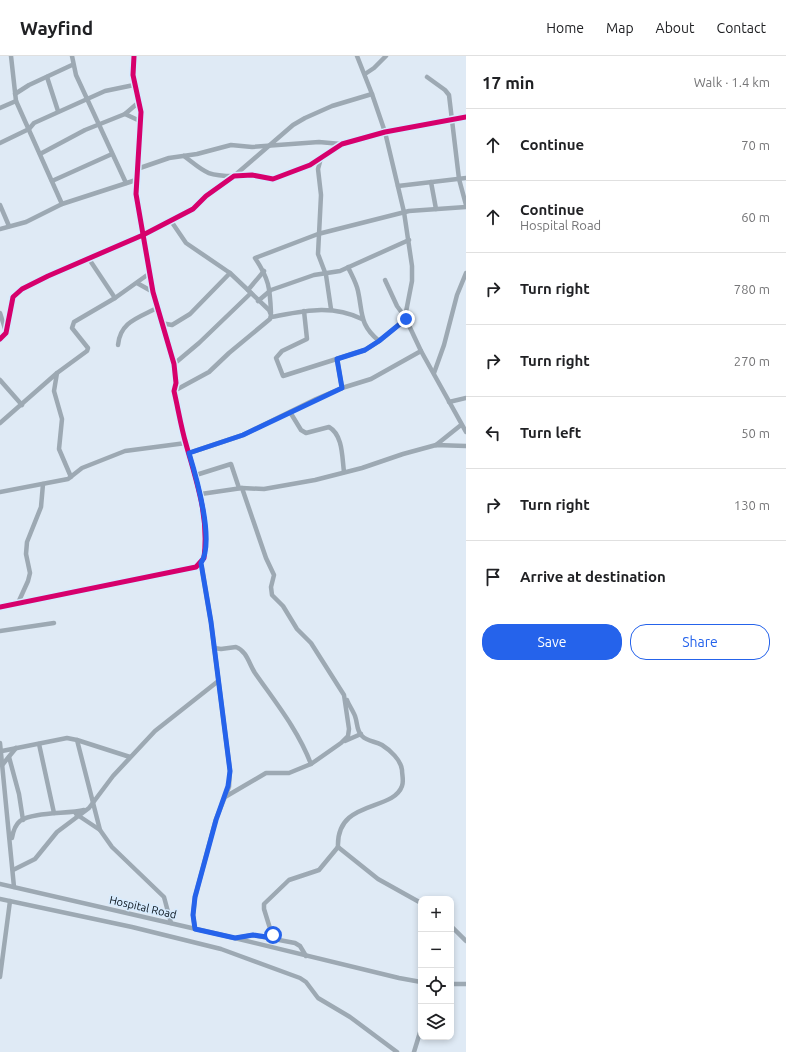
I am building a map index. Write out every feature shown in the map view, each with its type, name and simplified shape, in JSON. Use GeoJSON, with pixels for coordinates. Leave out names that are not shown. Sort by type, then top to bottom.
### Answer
{"type":"FeatureCollection","features":[{"type":"Feature","properties":{"kind":"street"},"geometry":{"type":"LineString","coordinates":[[10,56],[16,101],[62,204]]}},
{"type":"Feature","properties":{"kind":"street"},"geometry":{"type":"LineString","coordinates":[[72,56],[72,66],[86,99],[126,183]]}},
{"type":"Feature","properties":{"kind":"street"},"geometry":{"type":"LineString","coordinates":[[0,607],[196,567],[204,558],[205,544],[201,494],[186,443],[174,390],[176,383],[174,364],[153,292],[139,213],[136,180],[140,121],[139,102],[133,75],[134,56]]}},
{"type":"Feature","properties":{"kind":"street"},"geometry":{"type":"LineString","coordinates":[[304,311],[307,339],[288,347],[276,357],[281,374],[285,377],[365,350],[379,341],[406,318],[412,281],[409,240],[404,212],[385,132],[365,74],[356,56]]}},
{"type":"Feature","properties":{"kind":"street"},"geometry":{"type":"LineString","coordinates":[[365,74],[374,68],[386,56]]}},
{"type":"Feature","properties":{"kind":"street"},"geometry":{"type":"LineString","coordinates":[[15,94],[20,90],[72,66]]}},
{"type":"Feature","properties":{"kind":"street"},"geometry":{"type":"LineString","coordinates":[[47,77],[58,111]]}},
{"type":"Feature","properties":{"kind":"street"},"geometry":{"type":"LineString","coordinates":[[271,315],[271,290],[264,271],[256,258],[318,234],[404,212],[466,206],[459,179],[451,120],[450,99],[448,93],[427,78]]}},
{"type":"Feature","properties":{"kind":"street"},"geometry":{"type":"LineString","coordinates":[[0,143],[29,129],[34,123],[58,111],[111,89],[134,85]]}},
{"type":"Feature","properties":{"kind":"street"},"geometry":{"type":"LineString","coordinates":[[0,339],[6,333],[13,297],[22,289],[172,221],[193,209],[206,196],[234,176],[268,146],[305,118],[332,106],[372,94]]}},
{"type":"Feature","properties":{"kind":"street"},"geometry":{"type":"LineString","coordinates":[[0,108],[16,101]]}},
{"type":"Feature","properties":{"kind":"street"},"geometry":{"type":"LineString","coordinates":[[40,154],[81,132],[125,114],[139,102]]}},
{"type":"Feature","properties":{"kind":"street"},"geometry":{"type":"LineString","coordinates":[[125,114],[140,121]]}},
{"type":"Feature","properties":{"kind":"street"},"geometry":{"type":"LineString","coordinates":[[184,156],[205,173],[220,176],[252,175],[268,180],[301,170],[342,144],[385,132],[466,117]]}},
{"type":"Feature","properties":{"kind":"street"},"geometry":{"type":"LineString","coordinates":[[137,168],[169,158],[231,145],[245,148],[314,142],[342,144]]}},
{"type":"Feature","properties":{"kind":"street"},"geometry":{"type":"LineString","coordinates":[[52,181],[112,154]]}},
{"type":"Feature","properties":{"kind":"street"},"geometry":{"type":"LineString","coordinates":[[321,158],[318,169],[321,203],[318,234],[318,259],[325,272],[331,309]]}},
{"type":"Feature","properties":{"kind":"street"},"geometry":{"type":"LineString","coordinates":[[398,186],[466,178]]}},
{"type":"Feature","properties":{"kind":"street"},"geometry":{"type":"LineString","coordinates":[[0,229],[45,214],[62,204],[136,180]]}},
{"type":"Feature","properties":{"kind":"street"},"geometry":{"type":"LineString","coordinates":[[431,182],[436,209]]}},
{"type":"Feature","properties":{"kind":"street"},"geometry":{"type":"LineString","coordinates":[[0,205],[10,226]]}},
{"type":"Feature","properties":{"kind":"street"},"geometry":{"type":"LineString","coordinates":[[172,221],[186,243],[230,273],[271,315]]}},
{"type":"Feature","properties":{"kind":"street"},"geometry":{"type":"LineString","coordinates":[[258,301],[271,290],[325,272],[340,271],[409,240]]}},
{"type":"Feature","properties":{"kind":"street"},"geometry":{"type":"LineString","coordinates":[[89,259],[115,298]]}},
{"type":"Feature","properties":{"kind":"street"},"geometry":{"type":"LineString","coordinates":[[348,267],[357,289],[362,319],[366,328],[379,341]]}},
{"type":"Feature","properties":{"kind":"street"},"geometry":{"type":"LineString","coordinates":[[174,364],[199,343],[249,291],[264,271]]}},
{"type":"Feature","properties":{"kind":"street"},"geometry":{"type":"LineString","coordinates":[[0,424],[57,373],[88,351],[88,348],[72,328],[74,322],[115,298],[150,273]]}},
{"type":"Feature","properties":{"kind":"street"},"geometry":{"type":"LineString","coordinates":[[161,323],[172,325],[190,314],[230,273]]}},
{"type":"Feature","properties":{"kind":"street"},"geometry":{"type":"LineString","coordinates":[[434,373],[457,295],[466,273]]}},
{"type":"Feature","properties":{"kind":"street"},"geometry":{"type":"LineString","coordinates":[[385,280],[396,306],[406,318],[421,351],[466,432]]}},
{"type":"Feature","properties":{"kind":"street"},"geometry":{"type":"LineString","coordinates":[[137,283],[153,292]]}},
{"type":"Feature","properties":{"kind":"street"},"geometry":{"type":"LineString","coordinates":[[118,345],[120,334],[125,327],[157,308]]}},
{"type":"Feature","properties":{"kind":"street"},"geometry":{"type":"LineString","coordinates":[[174,390],[209,372],[271,315],[331,309],[343,311],[362,319]]}},
{"type":"Feature","properties":{"kind":"street"},"geometry":{"type":"LineString","coordinates":[[0,313],[6,333]]}},
{"type":"Feature","properties":{"kind":"street"},"geometry":{"type":"LineString","coordinates":[[189,453],[243,435],[342,388],[371,379],[421,351]]}},
{"type":"Feature","properties":{"kind":"street"},"geometry":{"type":"LineString","coordinates":[[337,359],[342,388]]}},
{"type":"Feature","properties":{"kind":"street"},"geometry":{"type":"LineString","coordinates":[[57,373],[54,386],[62,419],[60,449],[71,478]]}},
{"type":"Feature","properties":{"kind":"street"},"geometry":{"type":"LineString","coordinates":[[0,380],[22,405]]}},
{"type":"Feature","properties":{"kind":"street"},"geometry":{"type":"LineString","coordinates":[[47,383],[54,386]]}},
{"type":"Feature","properties":{"kind":"street"},"geometry":{"type":"LineString","coordinates":[[449,402],[466,398]]}},
{"type":"Feature","properties":{"kind":"street"},"geometry":{"type":"LineString","coordinates":[[290,412],[301,430],[306,433],[329,427],[336,431],[339,437],[344,472]]}},
{"type":"Feature","properties":{"kind":"street"},"geometry":{"type":"LineString","coordinates":[[436,445],[461,425]]}},
{"type":"Feature","properties":{"kind":"street"},"geometry":{"type":"LineString","coordinates":[[0,492],[9,489],[71,478],[87,466],[125,451],[186,443]]}},
{"type":"Feature","properties":{"kind":"street"},"geometry":{"type":"LineString","coordinates":[[201,494],[240,488],[264,489],[288,485],[362,468],[403,454],[436,445],[466,446]]}},
{"type":"Feature","properties":{"kind":"street"},"geometry":{"type":"LineString","coordinates":[[196,475],[231,464],[274,576],[271,587],[272,594],[283,606],[296,629],[312,643],[344,695],[356,718],[356,727],[361,734],[368,740],[381,744],[397,758],[401,767],[402,784],[399,791],[390,798],[356,812],[348,818],[338,838],[338,847]]}},
{"type":"Feature","properties":{"kind":"street"},"geometry":{"type":"LineString","coordinates":[[18,603],[30,573],[26,554],[27,542],[41,507],[43,484]]}},
{"type":"Feature","properties":{"kind":"street"},"geometry":{"type":"LineString","coordinates":[[195,929],[193,915],[195,897],[216,820],[230,779],[230,765],[201,563]]}},
{"type":"Feature","properties":{"kind":"street"},"geometry":{"type":"LineString","coordinates":[[0,631],[54,623]]}},
{"type":"Feature","properties":{"kind":"street"},"geometry":{"type":"LineString","coordinates":[[214,648],[221,649],[236,647],[245,654],[254,672],[290,722],[304,746],[311,764]]}},
{"type":"Feature","properties":{"kind":"street"},"geometry":{"type":"LineString","coordinates":[[13,870],[35,859],[57,832],[93,802],[130,757],[154,731],[217,682]]}},
{"type":"Feature","properties":{"kind":"street"},"geometry":{"type":"LineString","coordinates":[[225,797],[266,773],[289,773],[311,764],[341,743],[348,736],[349,729],[344,695]]}},
{"type":"Feature","properties":{"kind":"street"},"geometry":{"type":"LineString","coordinates":[[341,743],[361,734]]}},
{"type":"Feature","properties":{"kind":"street"},"geometry":{"type":"LineString","coordinates":[[2,751],[67,738],[130,757]]}},
{"type":"Feature","properties":{"kind":"street"},"geometry":{"type":"LineString","coordinates":[[77,740],[100,830]]}},
{"type":"Feature","properties":{"kind":"street"},"geometry":{"type":"LineString","coordinates":[[0,743],[2,751],[14,887]]}},
{"type":"Feature","properties":{"kind":"street"},"geometry":{"type":"LineString","coordinates":[[39,744],[54,813]]}},
{"type":"Feature","properties":{"kind":"street"},"geometry":{"type":"LineString","coordinates":[[3,764],[16,748]]}},
{"type":"Feature","properties":{"kind":"street"},"geometry":{"type":"LineString","coordinates":[[8,757],[19,794],[23,820]]}},
{"type":"Feature","properties":{"kind":"street"},"geometry":{"type":"LineString","coordinates":[[10,841],[14,829],[23,820],[54,813],[73,812],[86,809]]}},
{"type":"Feature","properties":{"kind":"street"},"geometry":{"type":"LineString","coordinates":[[73,812],[100,830],[112,847],[164,897],[171,923]]}},
{"type":"Feature","properties":{"kind":"street"},"geometry":{"type":"LineString","coordinates":[[338,847],[378,879],[418,901]]}},
{"type":"Feature","properties":{"kind":"street"},"geometry":{"type":"LineString","coordinates":[[273,938],[264,910],[264,904],[290,880],[319,870],[325,864],[334,849],[338,847]]}},
{"type":"Feature","properties":{"kind":"street","name":"Hospital Road"},"geometry":{"type":"LineString","coordinates":[[0,884],[418,981]]}},
{"type":"Feature","properties":{"kind":"street"},"geometry":{"type":"LineString","coordinates":[[0,900],[220,949],[300,978],[306,982],[318,998],[350,1017],[397,1052]]}},
{"type":"Feature","properties":{"kind":"street"},"geometry":{"type":"LineString","coordinates":[[0,977],[10,901]]}},
{"type":"Feature","properties":{"kind":"street"},"geometry":{"type":"LineString","coordinates":[[454,929],[466,941]]}},
{"type":"Feature","properties":{"kind":"street"},"geometry":{"type":"LineString","coordinates":[[235,938],[253,935],[295,943],[300,946],[306,956]]}},
{"type":"Feature","properties":{"kind":"street"},"geometry":{"type":"LineString","coordinates":[[454,984],[466,984]]}},
{"type":"Feature","properties":{"kind":"street"},"geometry":{"type":"LineString","coordinates":[[414,1052],[418,1039]]}},
{"type":"Feature","properties":{"kind":"cycle path"},"geometry":{"type":"LineString","coordinates":[[0,607],[196,567],[204,558],[205,528],[201,500],[174,391],[176,383],[174,364],[153,292],[136,194],[141,112],[133,75],[134,56]]}},
{"type":"Feature","properties":{"kind":"cycle path"},"geometry":{"type":"LineString","coordinates":[[0,339],[6,333],[13,297],[22,289],[48,276],[143,235],[193,209],[206,196],[234,176],[252,175],[273,179],[310,165],[342,144],[385,132],[466,117]]}},
{"type":"Feature","properties":{"kind":"route"},"geometry":{"type":"LineString","coordinates":[[273,935],[273,938],[253,935],[235,938],[195,929],[193,906],[209,844],[230,779],[230,771],[229,753],[217,682],[211,622],[201,563],[204,558],[205,544],[201,494],[189,453],[243,435],[316,399],[342,388],[337,359],[365,350],[379,341],[406,319]]}}]}
